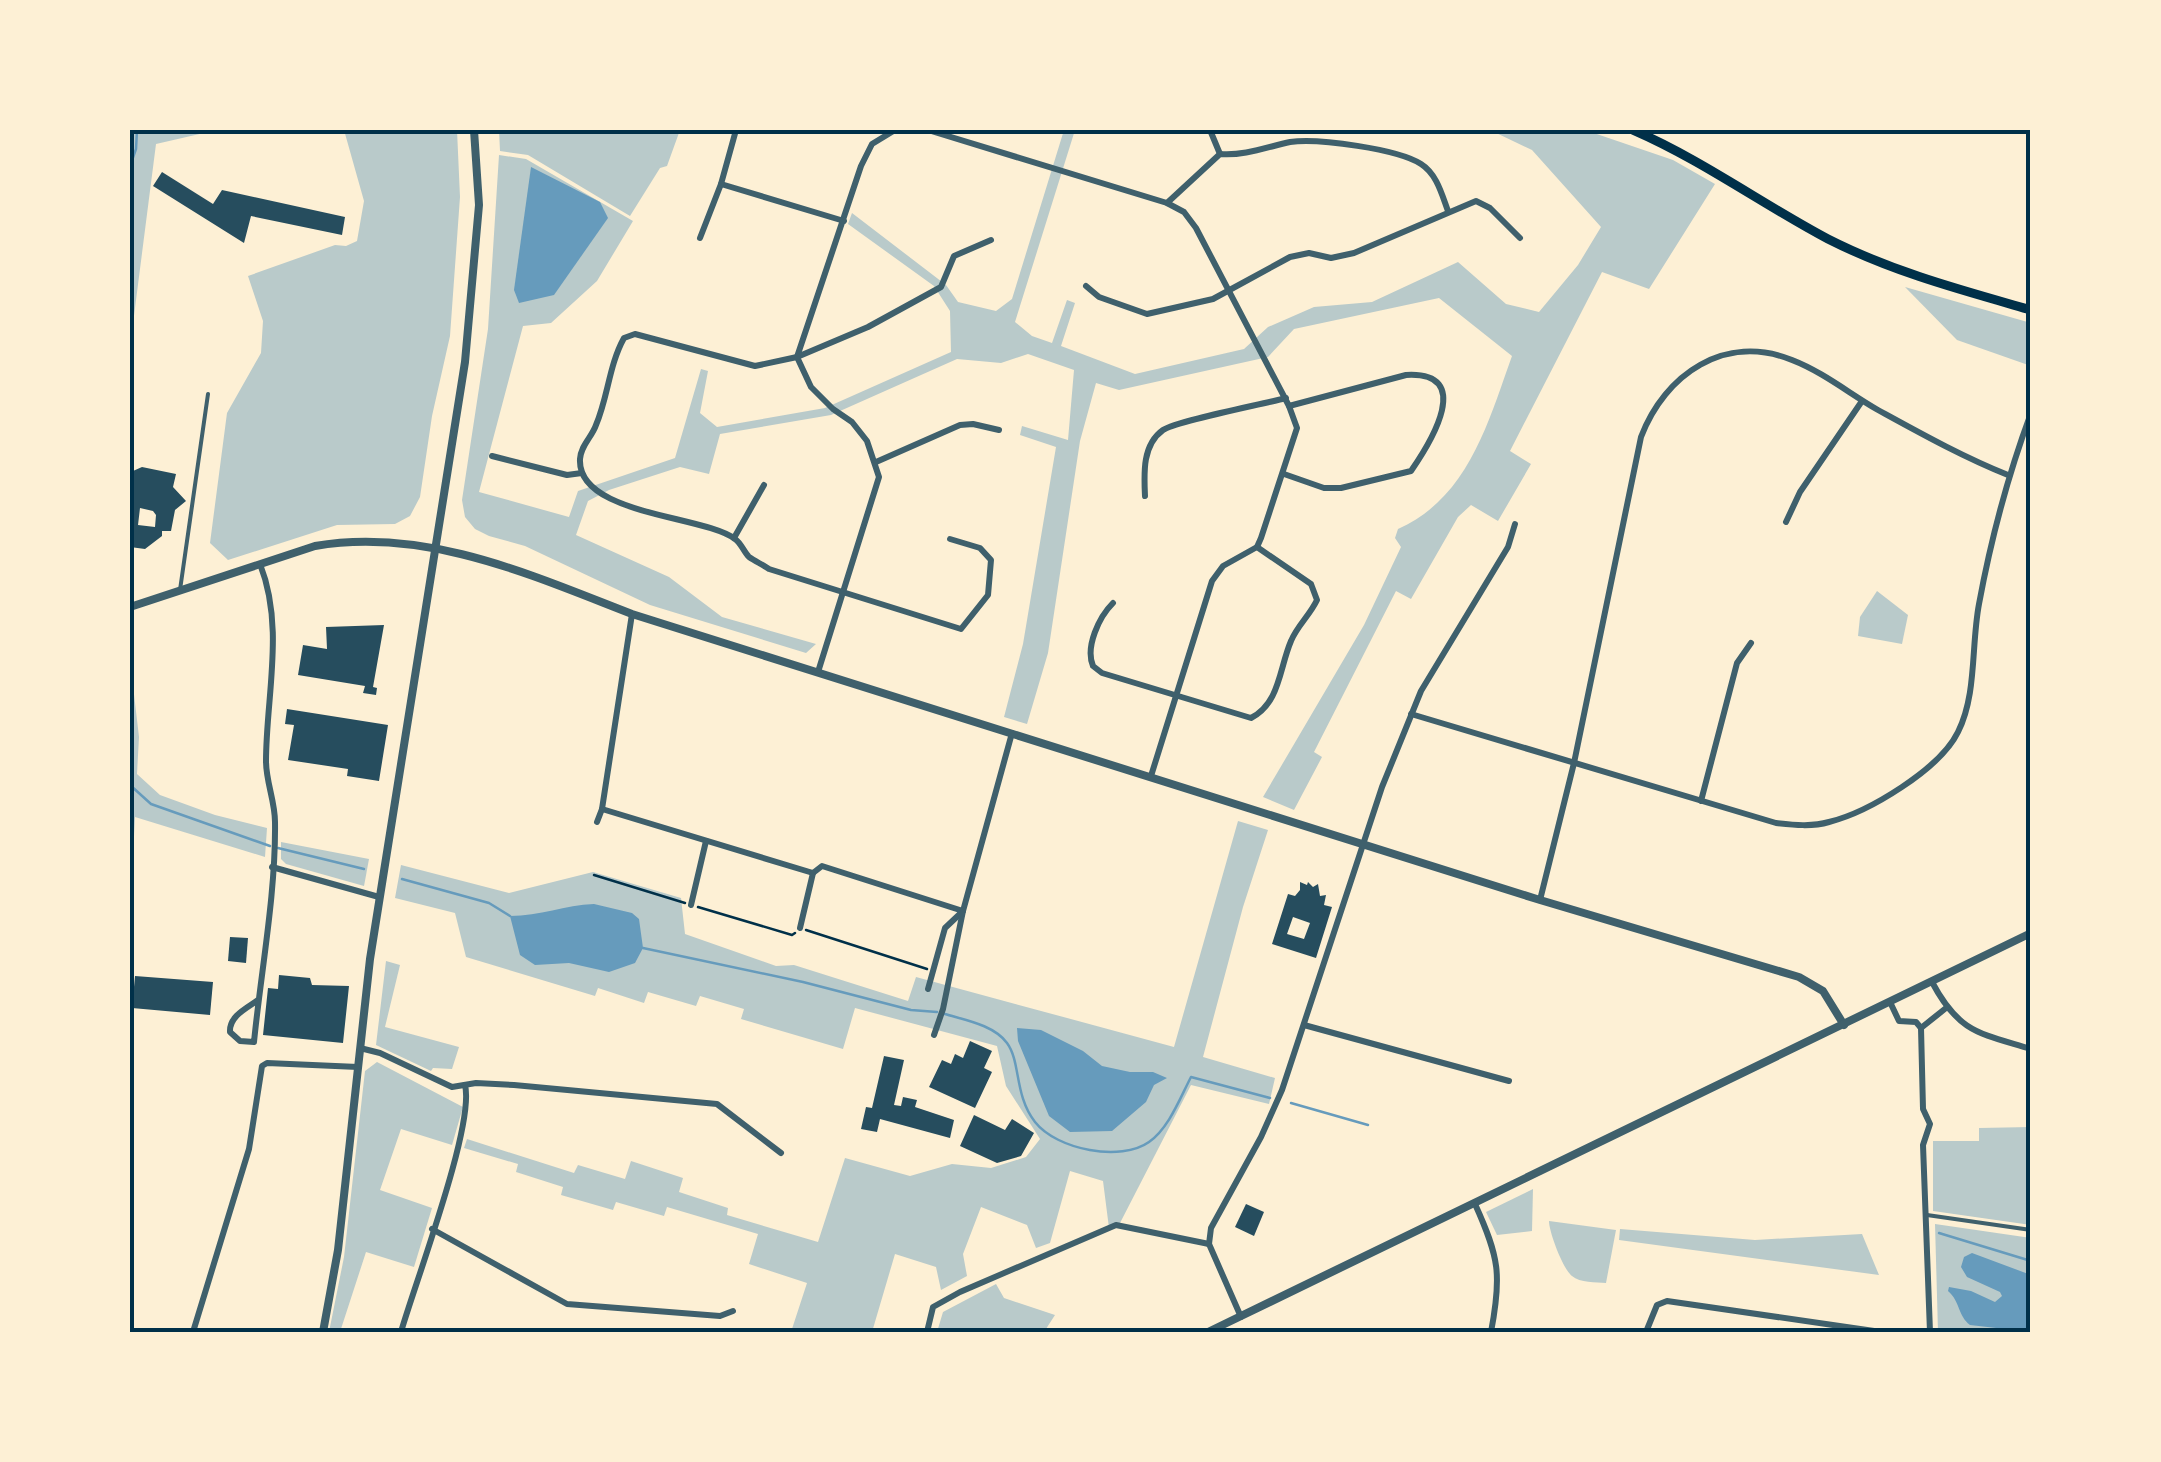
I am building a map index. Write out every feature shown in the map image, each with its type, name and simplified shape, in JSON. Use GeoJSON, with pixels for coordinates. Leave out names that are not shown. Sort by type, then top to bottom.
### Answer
{"type":"FeatureCollection","features":[{"type":"Feature","properties":{"kind":"main road"},"geometry":{"type":"LineString","coordinates":[[1633,130],[1710,169],[1828,238],[1897,270],[2031,310]]}},
{"type":"Feature","properties":{"kind":"street"},"geometry":{"type":"LineString","coordinates":[[323,1332],[340,1237],[379,897],[461,396],[480,205],[478,130]]}},
{"type":"Feature","properties":{"kind":"street"},"geometry":{"type":"LineString","coordinates":[[700,238],[736,130]]}},
{"type":"Feature","properties":{"kind":"street"},"geometry":{"type":"LineString","coordinates":[[818,672],[879,477],[866,441],[852,422],[833,410],[811,387],[797,357],[861,166],[872,144],[895,130]]}},
{"type":"Feature","properties":{"kind":"street"},"geometry":{"type":"LineString","coordinates":[[931,130],[1167,203],[1184,212],[1288,402],[1297,428],[1256,546],[1223,566],[1212,581],[1151,776]]}},
{"type":"Feature","properties":{"kind":"street"},"geometry":{"type":"LineString","coordinates":[[1210,130],[1220,154]]}},
{"type":"Feature","properties":{"kind":"street"},"geometry":{"type":"LineString","coordinates":[[1167,203],[1220,154],[1294,142],[1336,141],[1420,163],[1434,176],[1448,212]]}},
{"type":"Feature","properties":{"kind":"street"},"geometry":{"type":"LineString","coordinates":[[721,184],[844,221]]}},
{"type":"Feature","properties":{"kind":"street"},"geometry":{"type":"LineString","coordinates":[[1086,286],[1098,296],[1147,314],[1213,298],[1290,258],[1309,253],[1330,258],[1354,253],[1476,201],[1490,208],[1520,238]]}},
{"type":"Feature","properties":{"kind":"street"},"geometry":{"type":"LineString","coordinates":[[950,539],[980,548],[992,560],[988,595],[961,628],[769,568],[750,557],[734,538],[628,506],[598,492],[582,473],[580,461],[582,447],[596,428],[617,350],[624,338],[636,334],[755,366],[797,357],[868,327],[941,287],[954,256],[991,240]]}},
{"type":"Feature","properties":{"kind":"street"},"geometry":{"type":"LineString","coordinates":[[1540,900],[1574,763],[1640,436],[1662,396],[1693,368],[1729,354],[1747,352],[1790,359],[1978,463],[2008,475]]}},
{"type":"Feature","properties":{"kind":"street"},"geometry":{"type":"LineString","coordinates":[[1145,496],[1144,468],[1150,447],[1164,429],[1406,375],[1422,374],[1441,388],[1445,403],[1429,445],[1412,471],[1341,488],[1324,488],[1284,474]]}},
{"type":"Feature","properties":{"kind":"street"},"geometry":{"type":"LineString","coordinates":[[1786,522],[1800,492],[1862,401]]}},
{"type":"Feature","properties":{"kind":"street"},"geometry":{"type":"LineString","coordinates":[[1412,714],[1776,822],[1801,826],[1851,815],[1909,782],[1944,755],[1964,719],[1978,606],[2008,475],[2031,413]]}},
{"type":"Feature","properties":{"kind":"street"},"geometry":{"type":"LineString","coordinates":[[876,462],[960,425],[999,430]]}},
{"type":"Feature","properties":{"kind":"street"},"geometry":{"type":"LineString","coordinates":[[492,456],[566,475],[582,473]]}},
{"type":"Feature","properties":{"kind":"street"},"geometry":{"type":"LineString","coordinates":[[734,538],[764,485]]}},
{"type":"Feature","properties":{"kind":"street"},"geometry":{"type":"LineString","coordinates":[[1240,1317],[1209,1244],[1211,1228],[1282,1090],[1382,788],[1421,691],[1508,547],[1516,524]]}},
{"type":"Feature","properties":{"kind":"street"},"geometry":{"type":"LineString","coordinates":[[130,607],[315,546],[340,542],[402,543],[435,548],[528,573],[632,614],[1365,845],[1799,977],[1822,991],[1844,1025]]}},
{"type":"Feature","properties":{"kind":"street"},"geometry":{"type":"LineString","coordinates":[[1113,602],[1103,613],[1090,650],[1093,666],[1102,673],[1250,718],[1263,712],[1272,701],[1293,636],[1317,600],[1311,584],[1256,546]]}},
{"type":"Feature","properties":{"kind":"street"},"geometry":{"type":"LineString","coordinates":[[258,1000],[233,1019],[230,1032],[234,1038],[254,1042],[274,840],[274,805],[266,762],[272,617],[260,564]]}},
{"type":"Feature","properties":{"kind":"street"},"geometry":{"type":"LineString","coordinates":[[597,822],[632,614]]}},
{"type":"Feature","properties":{"kind":"street"},"geometry":{"type":"LineString","coordinates":[[1702,801],[1738,664],[1752,643]]}},
{"type":"Feature","properties":{"kind":"street"},"geometry":{"type":"LineString","coordinates":[[934,1036],[963,911],[1012,733]]}},
{"type":"Feature","properties":{"kind":"street"},"geometry":{"type":"LineString","coordinates":[[602,809],[813,873]]}},
{"type":"Feature","properties":{"kind":"street"},"geometry":{"type":"LineString","coordinates":[[691,904],[706,841]]}},
{"type":"Feature","properties":{"kind":"street"},"geometry":{"type":"LineString","coordinates":[[800,928],[813,873],[822,866],[963,911]]}},
{"type":"Feature","properties":{"kind":"street"},"geometry":{"type":"LineString","coordinates":[[272,867],[379,897]]}},
{"type":"Feature","properties":{"kind":"street"},"geometry":{"type":"LineString","coordinates":[[928,990],[945,928],[963,911]]}},
{"type":"Feature","properties":{"kind":"street"},"geometry":{"type":"LineString","coordinates":[[1208,1332],[2031,933]]}},
{"type":"Feature","properties":{"kind":"street"},"geometry":{"type":"LineString","coordinates":[[1932,982],[1956,1019],[1980,1033],[2031,1049]]}},
{"type":"Feature","properties":{"kind":"street"},"geometry":{"type":"LineString","coordinates":[[1890,1002],[1899,1020],[1916,1022],[1921,1028],[1922,1108],[1930,1124],[1923,1145],[1930,1332]]}},
{"type":"Feature","properties":{"kind":"street"},"geometry":{"type":"LineString","coordinates":[[1921,1028],[1946,1008]]}},
{"type":"Feature","properties":{"kind":"street"},"geometry":{"type":"LineString","coordinates":[[1304,1025],[1509,1081]]}},
{"type":"Feature","properties":{"kind":"street"},"geometry":{"type":"LineString","coordinates":[[360,1048],[380,1053],[444,1085],[514,1085],[717,1104],[782,1153]]}},
{"type":"Feature","properties":{"kind":"street"},"geometry":{"type":"LineString","coordinates":[[193,1332],[249,1149],[262,1066],[267,1063],[358,1067]]}},
{"type":"Feature","properties":{"kind":"street"},"geometry":{"type":"LineString","coordinates":[[401,1332],[468,1105],[465,1085]]}},
{"type":"Feature","properties":{"kind":"street"},"geometry":{"type":"LineString","coordinates":[[1475,1204],[1498,1266],[1492,1332]]}},
{"type":"Feature","properties":{"kind":"street"},"geometry":{"type":"LineString","coordinates":[[927,1332],[933,1307],[1116,1225],[1209,1244]]}},
{"type":"Feature","properties":{"kind":"street"},"geometry":{"type":"LineString","coordinates":[[432,1228],[568,1304],[720,1316],[733,1310]]}},
{"type":"Feature","properties":{"kind":"street"},"geometry":{"type":"LineString","coordinates":[[1646,1332],[1657,1305],[1668,1301],[1881,1332]]}},
{"type":"Feature","properties":{"kind":"lane"},"geometry":{"type":"LineString","coordinates":[[180,590],[208,394]]}},
{"type":"Feature","properties":{"kind":"lane"},"geometry":{"type":"LineString","coordinates":[[1924,1215],[2031,1230]]}},
{"type":"Feature","properties":{"kind":"path"},"geometry":{"type":"LineString","coordinates":[[594,875],[792,935],[800,928],[933,970]]}},
{"type":"Feature","properties":{"kind":"shaded area"},"geometry":{"type":"Polygon","coordinates":[[[130,130],[217,130],[156,144],[130,347],[130,130]]]}},
{"type":"Feature","properties":{"kind":"shaded area"},"geometry":{"type":"Polygon","coordinates":[[[344,130],[457,130],[460,197],[450,336],[432,416],[420,497],[410,516],[395,524],[337,525],[228,560],[210,543],[227,413],[261,353],[263,321],[248,276],[357,241],[364,201],[344,130]]]}},
{"type":"Feature","properties":{"kind":"shaded area"},"geometry":{"type":"Polygon","coordinates":[[[499,130],[680,130],[667,166],[660,168],[630,216],[528,155],[500,151],[499,130]]]}},
{"type":"Feature","properties":{"kind":"shaded area"},"geometry":{"type":"Polygon","coordinates":[[[1064,130],[1075,130],[1015,322],[1032,336],[1052,343],[1067,300],[1075,303],[1061,346],[1135,374],[1244,349],[1268,327],[1314,307],[1372,302],[1458,262],[1506,304],[1539,312],[1578,265],[1601,227],[1532,150],[1490,130],[1585,130],[1673,160],[1715,184],[1649,289],[1602,272],[1510,451],[1531,464],[1498,521],[1471,505],[1458,517],[1411,599],[1396,591],[1314,752],[1322,757],[1294,810],[1263,797],[1364,625],[1401,547],[1395,538],[1398,529],[1442,498],[1472,456],[1512,356],[1439,298],[1294,329],[1268,357],[1119,390],[1096,383],[1080,441],[1048,653],[1027,724],[1004,717],[1023,644],[1056,447],[1020,435],[1022,426],[1068,440],[1074,370],[1028,354],[1001,363],[957,359],[831,415],[720,434],[709,474],[680,467],[609,490],[588,501],[576,535],[669,577],[722,617],[816,644],[806,653],[650,605],[525,546],[489,536],[475,529],[465,517],[462,500],[488,329],[499,155],[526,159],[633,221],[597,281],[551,323],[523,326],[479,492],[569,517],[578,491],[675,458],[701,369],[708,371],[700,413],[717,427],[825,408],[951,352],[950,311],[934,286],[848,224],[852,213],[946,285],[958,302],[996,311],[1012,299],[1064,130]]]}},
{"type":"Feature","properties":{"kind":"shaded area"},"geometry":{"type":"Polygon","coordinates":[[[1905,287],[2031,323],[2031,366],[1957,340],[1905,287]]]}},
{"type":"Feature","properties":{"kind":"shaded area"},"geometry":{"type":"Polygon","coordinates":[[[1877,591],[1908,615],[1902,644],[1858,636],[1860,617],[1877,591]]]}},
{"type":"Feature","properties":{"kind":"shaded area"},"geometry":{"type":"Polygon","coordinates":[[[130,660],[139,737],[137,774],[160,795],[267,828],[265,857],[135,817],[130,1071],[130,660]]]}},
{"type":"Feature","properties":{"kind":"shaded area"},"geometry":{"type":"Polygon","coordinates":[[[1238,821],[1268,830],[1203,1057],[1275,1078],[1269,1104],[1191,1085],[1120,1223],[1109,1228],[1103,1181],[1070,1171],[1050,1243],[1036,1248],[1027,1225],[981,1207],[963,1254],[967,1276],[941,1290],[936,1267],[895,1254],[872,1332],[791,1332],[807,1283],[749,1264],[758,1234],[667,1207],[664,1216],[616,1202],[613,1210],[561,1195],[563,1187],[516,1172],[518,1164],[464,1148],[467,1139],[574,1173],[578,1165],[625,1179],[631,1161],[683,1178],[679,1192],[728,1208],[727,1215],[818,1242],[845,1158],[910,1176],[952,1164],[991,1168],[1026,1157],[1040,1139],[1006,1086],[997,1046],[855,1008],[843,1049],[741,1019],[744,1009],[700,996],[696,1006],[648,992],[644,1003],[598,988],[595,996],[466,957],[455,913],[395,898],[401,865],[509,893],[593,872],[681,898],[685,934],[776,966],[794,965],[908,1001],[916,977],[1174,1047],[1238,821]]]}},
{"type":"Feature","properties":{"kind":"shaded area"},"geometry":{"type":"Polygon","coordinates":[[[281,842],[369,859],[364,886],[286,864],[281,859],[281,842]]]}},
{"type":"Feature","properties":{"kind":"shaded area"},"geometry":{"type":"Polygon","coordinates":[[[386,961],[400,965],[385,1027],[459,1047],[452,1069],[431,1071],[376,1045],[386,961]]]}},
{"type":"Feature","properties":{"kind":"shaded area"},"geometry":{"type":"Polygon","coordinates":[[[377,1062],[463,1107],[452,1145],[401,1129],[380,1190],[432,1208],[414,1267],[366,1252],[340,1332],[329,1332],[344,1257],[365,1071],[377,1062]]]}},
{"type":"Feature","properties":{"kind":"shaded area"},"geometry":{"type":"Polygon","coordinates":[[[2031,1127],[2031,1225],[1933,1211],[1933,1141],[1979,1141],[1979,1128],[2031,1127]]]}},
{"type":"Feature","properties":{"kind":"shaded area"},"geometry":{"type":"Polygon","coordinates":[[[1533,1189],[1532,1231],[1497,1235],[1486,1212],[1533,1189]]]}},
{"type":"Feature","properties":{"kind":"shaded area"},"geometry":{"type":"Polygon","coordinates":[[[1549,1221],[1616,1230],[1606,1283],[1572,1276],[1557,1250],[1549,1221]]]}},
{"type":"Feature","properties":{"kind":"shaded area"},"geometry":{"type":"Polygon","coordinates":[[[1935,1224],[2031,1238],[2031,1332],[1938,1332],[1935,1224]]]}},
{"type":"Feature","properties":{"kind":"shaded area"},"geometry":{"type":"Polygon","coordinates":[[[1620,1229],[1755,1240],[1862,1234],[1879,1275],[1619,1240],[1620,1229]]]}},
{"type":"Feature","properties":{"kind":"shaded area"},"geometry":{"type":"Polygon","coordinates":[[[996,1284],[1004,1298],[1055,1315],[1044,1332],[937,1332],[943,1312],[996,1284]]]}},
{"type":"Feature","properties":{"kind":"water"},"geometry":{"type":"Polygon","coordinates":[[[531,167],[600,202],[608,218],[554,295],[519,303],[514,290],[531,167]]]}},
{"type":"Feature","properties":{"kind":"water"},"geometry":{"type":"Polygon","coordinates":[[[594,904],[632,913],[639,919],[643,948],[635,963],[609,972],[569,963],[535,965],[520,955],[510,916],[594,904]]]}},
{"type":"Feature","properties":{"kind":"water"},"geometry":{"type":"Polygon","coordinates":[[[1017,1028],[1041,1030],[1083,1051],[1102,1066],[1153,1072],[1167,1078],[1154,1085],[1146,1102],[1112,1131],[1070,1132],[1049,1116],[1018,1041],[1017,1028]]]}},
{"type":"Feature","properties":{"kind":"water"},"geometry":{"type":"Polygon","coordinates":[[[1972,1253],[2031,1275],[2031,1332],[1970,1325],[1966,1321],[1949,1287],[1971,1291],[1995,1302],[2002,1296],[1967,1277],[1961,1267],[1964,1257],[1972,1253]]]}},
{"type":"Feature","properties":{"kind":"building"},"geometry":{"type":"Polygon","coordinates":[[[162,172],[213,204],[222,190],[345,217],[342,235],[251,216],[244,243],[153,186],[162,172]]]}},
{"type":"Feature","properties":{"kind":"building"},"geometry":{"type":"Polygon","coordinates":[[[142,467],[176,474],[173,487],[186,501],[175,510],[171,531],[162,531],[162,536],[145,549],[130,547],[133,471],[142,467]],[[140,508],[138,525],[155,527],[153,511],[140,508]]]}},
{"type":"Feature","properties":{"kind":"building"},"geometry":{"type":"Polygon","coordinates":[[[384,625],[373,687],[377,688],[376,695],[363,693],[365,686],[298,675],[303,645],[327,649],[326,627],[384,625]]]}},
{"type":"Feature","properties":{"kind":"building"},"geometry":{"type":"Polygon","coordinates":[[[287,709],[388,725],[379,781],[347,776],[348,769],[288,760],[294,725],[285,724],[287,709]]]}},
{"type":"Feature","properties":{"kind":"building"},"geometry":{"type":"Polygon","coordinates":[[[1300,882],[1313,887],[1318,884],[1320,896],[1326,895],[1324,905],[1332,907],[1316,958],[1272,944],[1288,894],[1295,896],[1300,882]],[[1293,917],[1287,934],[1304,939],[1310,923],[1293,917]]]}},
{"type":"Feature","properties":{"kind":"building"},"geometry":{"type":"Polygon","coordinates":[[[230,937],[248,938],[246,963],[228,961],[230,937]]]}},
{"type":"Feature","properties":{"kind":"building"},"geometry":{"type":"Polygon","coordinates":[[[279,975],[310,978],[312,985],[349,986],[343,1043],[263,1035],[268,988],[278,989],[279,975]]]}},
{"type":"Feature","properties":{"kind":"building"},"geometry":{"type":"Polygon","coordinates":[[[135,976],[213,982],[210,1015],[132,1008],[135,976]]]}},
{"type":"Feature","properties":{"kind":"building"},"geometry":{"type":"Polygon","coordinates":[[[970,1041],[992,1051],[984,1068],[992,1072],[975,1108],[929,1087],[942,1060],[951,1064],[955,1054],[963,1058],[970,1041]]]}},
{"type":"Feature","properties":{"kind":"building"},"geometry":{"type":"Polygon","coordinates":[[[884,1056],[904,1060],[894,1105],[901,1106],[903,1097],[917,1100],[915,1107],[954,1120],[950,1138],[880,1119],[877,1132],[861,1129],[866,1107],[872,1108],[884,1056]]]}},
{"type":"Feature","properties":{"kind":"building"},"geometry":{"type":"Polygon","coordinates":[[[974,1115],[1005,1130],[1012,1119],[1034,1133],[1021,1156],[997,1163],[960,1146],[974,1115]]]}},
{"type":"Feature","properties":{"kind":"building"},"geometry":{"type":"Polygon","coordinates":[[[1246,1204],[1264,1212],[1254,1236],[1235,1227],[1246,1204]]]}},
{"type":"Feature","properties":{"kind":"waterway"},"geometry":{"type":"LineString","coordinates":[[130,166],[137,130]]}},
{"type":"Feature","properties":{"kind":"waterway"},"geometry":{"type":"LineString","coordinates":[[130,785],[151,804],[270,846]]}},
{"type":"Feature","properties":{"kind":"waterway"},"geometry":{"type":"LineString","coordinates":[[278,848],[364,869]]}},
{"type":"Feature","properties":{"kind":"waterway"},"geometry":{"type":"LineString","coordinates":[[402,879],[489,903],[510,916]]}},
{"type":"Feature","properties":{"kind":"waterway"},"geometry":{"type":"LineString","coordinates":[[643,948],[911,1010],[937,1012]]}},
{"type":"Feature","properties":{"kind":"waterway"},"geometry":{"type":"LineString","coordinates":[[945,1014],[979,1024],[1007,1043],[1028,1112],[1045,1132],[1073,1146],[1106,1152],[1137,1148],[1149,1142],[1168,1121],[1191,1077],[1270,1098]]}},
{"type":"Feature","properties":{"kind":"waterway"},"geometry":{"type":"LineString","coordinates":[[1291,1103],[1368,1125]]}},
{"type":"Feature","properties":{"kind":"waterway"},"geometry":{"type":"LineString","coordinates":[[1939,1233],[2031,1261]]}}]}
